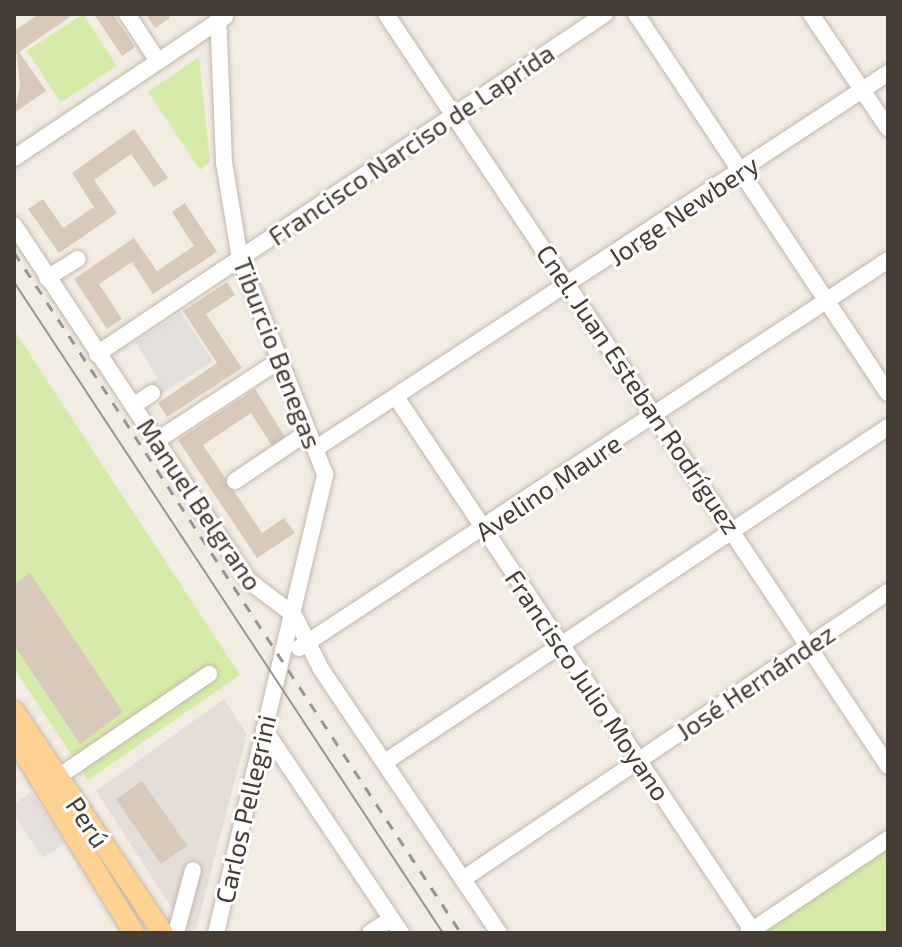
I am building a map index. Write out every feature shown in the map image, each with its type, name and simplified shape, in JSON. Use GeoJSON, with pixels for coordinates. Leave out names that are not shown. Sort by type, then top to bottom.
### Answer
{"type":"FeatureCollection","features":[{"type":"Feature","properties":{"kind":"main road","name":"Perú"},"geometry":{"type":"LineString","coordinates":[[14,711],[163,933]]}},
{"type":"Feature","properties":{"kind":"main road","name":"Perú"},"geometry":{"type":"LineString","coordinates":[[14,737],[134,933]]}},
{"type":"Feature","properties":{"kind":"street"},"geometry":{"type":"LineString","coordinates":[[127,14],[158,61]]}},
{"type":"Feature","properties":{"kind":"street","name":"Francisco Narciso de Laprida"},"geometry":{"type":"LineString","coordinates":[[97,354],[605,14]]}},
{"type":"Feature","properties":{"kind":"street"},"geometry":{"type":"LineString","coordinates":[[636,14],[888,393]]}},
{"type":"Feature","properties":{"kind":"street"},"geometry":{"type":"LineString","coordinates":[[811,14],[888,128]]}},
{"type":"Feature","properties":{"kind":"street"},"geometry":{"type":"LineString","coordinates":[[14,158],[222,16]]}},
{"type":"Feature","properties":{"kind":"street","name":"Tiburcio Benegas"},"geometry":{"type":"LineString","coordinates":[[222,16],[224,162],[240,259],[315,449],[325,491],[275,685]]}},
{"type":"Feature","properties":{"kind":"street","name":"Cnel. Juan Esteban Rodríguez"},"geometry":{"type":"LineString","coordinates":[[391,16],[569,286],[658,413],[888,766]]}},
{"type":"Feature","properties":{"kind":"street","name":"Jorge Newbery"},"geometry":{"type":"LineString","coordinates":[[315,449],[569,286],[888,73]]}},
{"type":"Feature","properties":{"kind":"street","name":"Manuel Belgrano"},"geometry":{"type":"LineString","coordinates":[[14,225],[255,590],[294,615]]}},
{"type":"Feature","properties":{"kind":"street"},"geometry":{"type":"LineString","coordinates":[[47,278],[77,259]]}},
{"type":"Feature","properties":{"kind":"street","name":"Avelino Maure"},"geometry":{"type":"LineString","coordinates":[[283,652],[307,646],[888,260]]}},
{"type":"Feature","properties":{"kind":"street"},"geometry":{"type":"LineString","coordinates":[[156,441],[280,360]]}},
{"type":"Feature","properties":{"kind":"street"},"geometry":{"type":"LineString","coordinates":[[133,406],[152,393]]}},
{"type":"Feature","properties":{"kind":"street","name":"Francisco Julio Moyano"},"geometry":{"type":"LineString","coordinates":[[396,397],[751,932]]}},
{"type":"Feature","properties":{"kind":"street"},"geometry":{"type":"LineString","coordinates":[[385,762],[888,427]]}},
{"type":"Feature","properties":{"kind":"street"},"geometry":{"type":"LineString","coordinates":[[235,481],[308,432]]}},
{"type":"Feature","properties":{"kind":"street","name":"José Hernández"},"geometry":{"type":"LineString","coordinates":[[463,879],[888,592]]}},
{"type":"Feature","properties":{"kind":"street"},"geometry":{"type":"LineString","coordinates":[[294,615],[307,646],[499,933]]}},
{"type":"Feature","properties":{"kind":"street"},"geometry":{"type":"LineString","coordinates":[[58,777],[209,674]]}},
{"type":"Feature","properties":{"kind":"street","name":"Carlos Pellegrini"},"geometry":{"type":"LineString","coordinates":[[216,933],[275,685]]}},
{"type":"Feature","properties":{"kind":"street"},"geometry":{"type":"LineString","coordinates":[[264,729],[396,926],[370,933]]}},
{"type":"Feature","properties":{"kind":"street"},"geometry":{"type":"LineString","coordinates":[[751,932],[888,839]]}},
{"type":"Feature","properties":{"kind":"street"},"geometry":{"type":"LineString","coordinates":[[176,933],[193,870]]}},
{"type":"Feature","properties":{"kind":"shaded area"},"geometry":{"type":"Polygon","coordinates":[[[181,312],[213,361],[155,398],[147,386],[158,378],[135,342],[181,312]]]}},
{"type":"Feature","properties":{"kind":"shaded area"},"geometry":{"type":"Polygon","coordinates":[[[224,699],[247,734],[195,933],[188,933],[96,791],[224,699]]]}},
{"type":"Feature","properties":{"kind":"shaded area"},"geometry":{"type":"Polygon","coordinates":[[[32,792],[65,843],[43,858],[14,814],[14,804],[32,792]]]}},
{"type":"Feature","properties":{"kind":"green space"},"geometry":{"type":"Polygon","coordinates":[[[83,14],[117,66],[61,102],[27,50],[83,14]]]}},
{"type":"Feature","properties":{"kind":"green space"},"geometry":{"type":"Polygon","coordinates":[[[199,57],[210,162],[200,170],[148,92],[199,57]]]}},
{"type":"Feature","properties":{"kind":"green space"},"geometry":{"type":"Polygon","coordinates":[[[14,330],[240,675],[88,780],[14,668],[14,330]]]}},
{"type":"Feature","properties":{"kind":"green space"},"geometry":{"type":"Polygon","coordinates":[[[888,844],[888,933],[761,933],[888,844]]]}},
{"type":"Feature","properties":{"kind":"building"},"geometry":{"type":"Polygon","coordinates":[[[39,14],[74,14],[19,52],[46,91],[14,113],[20,86],[14,31],[39,14]]]}},
{"type":"Feature","properties":{"kind":"building"},"geometry":{"type":"Polygon","coordinates":[[[94,14],[113,14],[135,47],[122,56],[94,14]]]}},
{"type":"Feature","properties":{"kind":"building"},"geometry":{"type":"Polygon","coordinates":[[[146,14],[168,14],[170,18],[155,28],[146,14]]]}},
{"type":"Feature","properties":{"kind":"building"},"geometry":{"type":"Polygon","coordinates":[[[134,129],[168,178],[154,187],[131,154],[94,180],[117,213],[59,253],[28,209],[43,199],[63,228],[94,207],[72,173],[134,129]]]}},
{"type":"Feature","properties":{"kind":"building"},"geometry":{"type":"Polygon","coordinates":[[[185,203],[217,252],[153,294],[132,262],[99,284],[122,319],[107,329],[74,279],[134,238],[157,271],[194,246],[172,212],[185,203]]]}},
{"type":"Feature","properties":{"kind":"building"},"geometry":{"type":"Polygon","coordinates":[[[227,282],[235,295],[206,314],[242,368],[167,417],[158,403],[217,363],[183,311],[227,282]]]}},
{"type":"Feature","properties":{"kind":"building"},"geometry":{"type":"Polygon","coordinates":[[[255,389],[287,440],[274,449],[251,413],[203,445],[262,533],[284,518],[295,533],[257,558],[178,440],[255,389]]]}},
{"type":"Feature","properties":{"kind":"building"},"geometry":{"type":"Polygon","coordinates":[[[30,573],[123,712],[80,744],[14,645],[14,585],[30,573]]]}},
{"type":"Feature","properties":{"kind":"building"},"geometry":{"type":"Polygon","coordinates":[[[142,781],[187,846],[161,864],[116,799],[142,781]]]}},
{"type":"Feature","properties":{"kind":"tram line"},"geometry":{"type":"LineString","coordinates":[[14,282],[443,933]]}},
{"type":"Feature","properties":{"kind":"railway"},"geometry":{"type":"LineString","coordinates":[[14,252],[461,933]]}}]}
